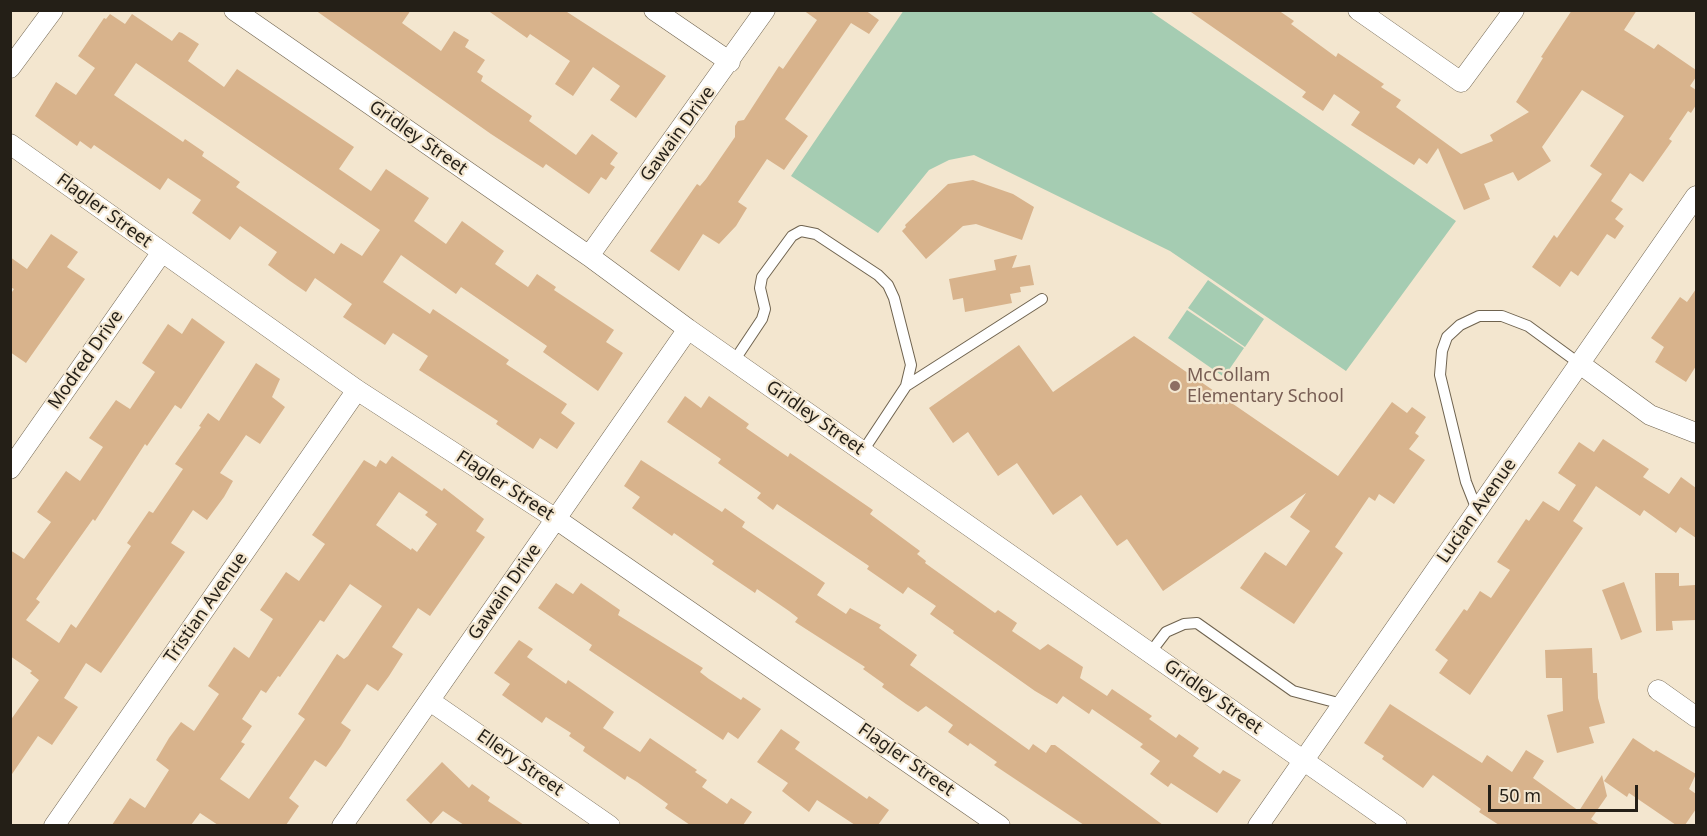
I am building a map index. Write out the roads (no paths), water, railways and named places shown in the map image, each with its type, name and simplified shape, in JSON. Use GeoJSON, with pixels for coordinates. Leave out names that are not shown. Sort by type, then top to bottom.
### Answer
{"type":"FeatureCollection","features":[{"type":"Feature","properties":{"kind":"street"},"geometry":{"type":"LineString","coordinates":[[10,68],[53,10]]}},
{"type":"Feature","properties":{"kind":"street","name":"Gridley Street"},"geometry":{"type":"LineString","coordinates":[[234,10],[589,256],[688,329],[1397,825]]}},
{"type":"Feature","properties":{"kind":"street"},"geometry":{"type":"LineString","coordinates":[[654,10],[730,62]]}},
{"type":"Feature","properties":{"kind":"street","name":"Gawain Drive"},"geometry":{"type":"LineString","coordinates":[[589,256],[765,10]]}},
{"type":"Feature","properties":{"kind":"street"},"geometry":{"type":"LineString","coordinates":[[1358,10],[1461,81],[1515,10]]}},
{"type":"Feature","properties":{"kind":"street","name":"Flagler Street"},"geometry":{"type":"LineString","coordinates":[[10,144],[357,390],[556,519],[1000,825]]}},
{"type":"Feature","properties":{"kind":"street","name":"Lucian Avenue"},"geometry":{"type":"LineString","coordinates":[[1258,825],[1696,196]]}},
{"type":"Feature","properties":{"kind":"street","name":"Modred Drive"},"geometry":{"type":"LineString","coordinates":[[10,469],[162,252]]}},
{"type":"Feature","properties":{"kind":"street","name":"Gawain Drive"},"geometry":{"type":"LineString","coordinates":[[342,825],[688,329]]}},
{"type":"Feature","properties":{"kind":"street"},"geometry":{"type":"LineString","coordinates":[[1580,364],[1650,415],[1696,433]]}},
{"type":"Feature","properties":{"kind":"street","name":"Tristian Avenue"},"geometry":{"type":"LineString","coordinates":[[54,825],[357,390]]}},
{"type":"Feature","properties":{"kind":"street"},"geometry":{"type":"LineString","coordinates":[[1658,690],[1696,717]]}},
{"type":"Feature","properties":{"kind":"street","name":"Ellery Street"},"geometry":{"type":"LineString","coordinates":[[430,701],[610,825]]}},
{"type":"Feature","properties":{"kind":"lane"},"geometry":{"type":"LineString","coordinates":[[734,361],[762,320],[765,309],[760,288],[762,277],[792,236],[801,231],[816,234],[878,275],[888,285],[894,298],[911,365],[906,386],[863,451]]}},
{"type":"Feature","properties":{"kind":"lane"},"geometry":{"type":"LineString","coordinates":[[906,386],[1042,299]]}},
{"type":"Feature","properties":{"kind":"lane"},"geometry":{"type":"LineString","coordinates":[[1477,510],[1466,482],[1440,375],[1442,351],[1447,337],[1460,325],[1479,316],[1502,316],[1528,326],[1559,346],[1580,364]]}},
{"type":"Feature","properties":{"kind":"lane"},"geometry":{"type":"LineString","coordinates":[[1150,653],[1166,632],[1184,624],[1197,623],[1293,691],[1342,704]]}},
{"type":"Feature","properties":{"kind":"place","name":"McCollam Elementary School"},"geometry":{"type":"Point","coordinates":[1175,386]}}]}
